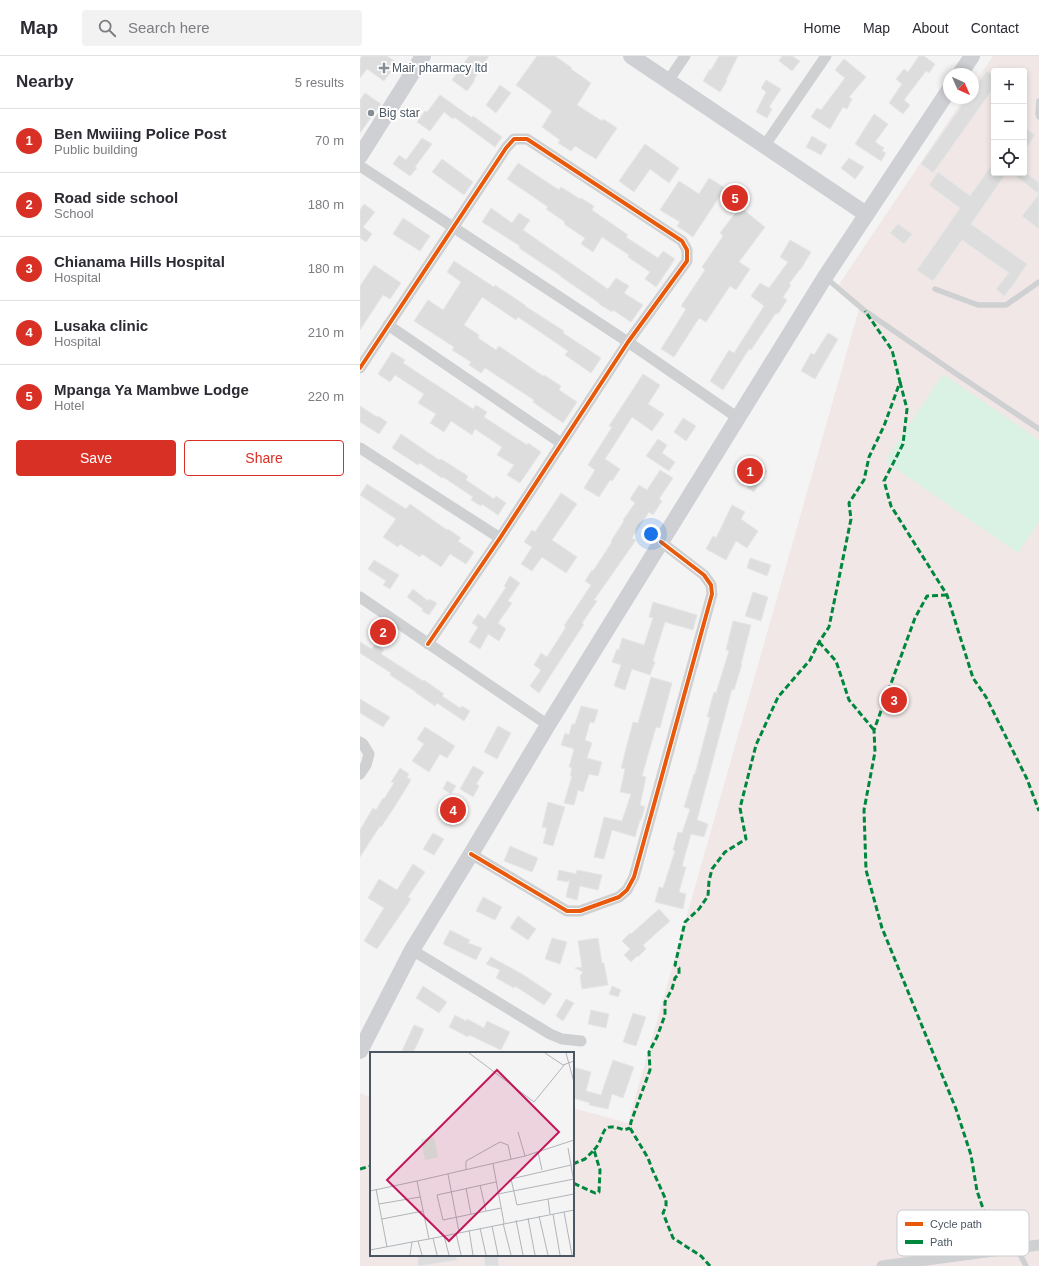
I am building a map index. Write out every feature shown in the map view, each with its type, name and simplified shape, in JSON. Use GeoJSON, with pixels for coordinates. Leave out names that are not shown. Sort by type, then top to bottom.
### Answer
{"type":"FeatureCollection","features":[{"type":"Feature","properties":{"kind":"main road"},"geometry":{"type":"LineString","coordinates":[[631,56],[866,214]]}},
{"type":"Feature","properties":{"kind":"main road"},"geometry":{"type":"LineString","coordinates":[[964,68],[972,56]]}},
{"type":"Feature","properties":{"kind":"main road"},"geometry":{"type":"LineString","coordinates":[[363,146],[419,57]]}},
{"type":"Feature","properties":{"kind":"main road"},"geometry":{"type":"LineString","coordinates":[[361,1044],[412,950],[548,724],[825,277],[943,99]]}},
{"type":"Feature","properties":{"kind":"street"},"geometry":{"type":"LineString","coordinates":[[668,81],[685,56]]}},
{"type":"Feature","properties":{"kind":"street"},"geometry":{"type":"LineString","coordinates":[[765,145],[826,56]]}},
{"type":"Feature","properties":{"kind":"street"},"geometry":{"type":"LineString","coordinates":[[360,368],[453,226],[506,148],[514,139],[527,139],[682,241],[687,250],[687,261],[628,342],[500,538],[428,644]]}},
{"type":"Feature","properties":{"kind":"street"},"geometry":{"type":"LineString","coordinates":[[360,166],[628,342],[738,418]]}},
{"type":"Feature","properties":{"kind":"street"},"geometry":{"type":"LineString","coordinates":[[388,325],[561,443]]}},
{"type":"Feature","properties":{"kind":"street"},"geometry":{"type":"LineString","coordinates":[[360,448],[500,538]]}},
{"type":"Feature","properties":{"kind":"street"},"geometry":{"type":"LineString","coordinates":[[471,854],[567,911],[580,910],[619,897],[627,890],[634,877],[712,594],[711,585],[704,575],[661,542]]}},
{"type":"Feature","properties":{"kind":"street"},"geometry":{"type":"LineString","coordinates":[[360,597],[548,724]]}},
{"type":"Feature","properties":{"kind":"street"},"geometry":{"type":"LineString","coordinates":[[360,742],[369,754],[366,765],[360,774]]}},
{"type":"Feature","properties":{"kind":"street"},"geometry":{"type":"LineString","coordinates":[[412,950],[550,1034],[562,1039],[581,1041]]}},
{"type":"Feature","properties":{"kind":"street"},"geometry":{"type":"LineString","coordinates":[[1029,1246],[1039,1245]]}},
{"type":"Feature","properties":{"kind":"street"},"geometry":{"type":"LineString","coordinates":[[882,1266],[957,1256]]}},
{"type":"Feature","properties":{"kind":"lane"},"geometry":{"type":"LineString","coordinates":[[1039,101],[1039,117]]}},
{"type":"Feature","properties":{"kind":"lane"},"geometry":{"type":"LineString","coordinates":[[825,277],[865,311],[1039,429]]}},
{"type":"Feature","properties":{"kind":"lane"},"geometry":{"type":"LineString","coordinates":[[935,289],[978,305],[1006,305],[1039,282]]}},
{"type":"Feature","properties":{"kind":"lane"},"geometry":{"type":"LineString","coordinates":[[1021,1256],[1026,1266]]}},
{"type":"Feature","properties":{"kind":"shaded area"},"geometry":{"type":"Polygon","coordinates":[[[993,56],[1039,56],[1039,1266],[360,1266],[360,1093],[370,1097],[370,1256],[574,1256],[574,1108],[628,1123],[859,309],[838,286],[960,104],[979,104],[979,76],[993,56]]]}},
{"type":"Feature","properties":{"kind":"green space"},"geometry":{"type":"Polygon","coordinates":[[[943,374],[1039,440],[1039,522],[1018,553],[885,461],[943,374]]]}},
{"type":"Feature","properties":{"kind":"building"},"geometry":{"type":"Polygon","coordinates":[[[362,56],[387,56],[397,63],[384,81],[367,69],[360,78],[360,59],[362,56]]]}},
{"type":"Feature","properties":{"kind":"building"},"geometry":{"type":"Polygon","coordinates":[[[469,56],[489,56],[467,91],[452,80],[469,56]]]}},
{"type":"Feature","properties":{"kind":"building"},"geometry":{"type":"Polygon","coordinates":[[[537,56],[555,56],[591,83],[577,105],[602,121],[603,119],[617,128],[596,159],[575,146],[571,151],[558,143],[560,140],[542,127],[552,111],[516,85],[537,56]]]}},
{"type":"Feature","properties":{"kind":"building"},"geometry":{"type":"Polygon","coordinates":[[[719,56],[738,56],[726,80],[727,81],[720,92],[703,81],[719,56]]]}},
{"type":"Feature","properties":{"kind":"building"},"geometry":{"type":"Polygon","coordinates":[[[782,56],[792,56],[800,61],[792,71],[779,61],[782,56]]]}},
{"type":"Feature","properties":{"kind":"building"},"geometry":{"type":"Polygon","coordinates":[[[919,56],[924,56],[935,64],[929,73],[926,71],[904,100],[910,105],[903,114],[889,103],[902,84],[896,79],[904,69],[908,72],[919,56]]]}},
{"type":"Feature","properties":{"kind":"building"},"geometry":{"type":"Polygon","coordinates":[[[844,59],[866,77],[849,97],[852,99],[847,109],[843,107],[830,129],[811,117],[817,108],[821,110],[845,78],[835,70],[844,59]]]}},
{"type":"Feature","properties":{"kind":"building"},"geometry":{"type":"Polygon","coordinates":[[[987,71],[991,74],[991,91],[933,173],[921,164],[963,104],[979,104],[979,82],[987,71]]]}},
{"type":"Feature","properties":{"kind":"building"},"geometry":{"type":"Polygon","coordinates":[[[766,80],[781,89],[769,107],[772,109],[767,118],[756,112],[766,92],[761,88],[766,80]]]}},
{"type":"Feature","properties":{"kind":"building"},"geometry":{"type":"Polygon","coordinates":[[[500,85],[511,93],[496,113],[486,105],[500,85]]]}},
{"type":"Feature","properties":{"kind":"building"},"geometry":{"type":"Polygon","coordinates":[[[365,93],[381,104],[360,133],[360,100],[365,93]]]}},
{"type":"Feature","properties":{"kind":"building"},"geometry":{"type":"Polygon","coordinates":[[[440,95],[502,137],[495,147],[454,117],[453,119],[444,112],[430,131],[417,122],[440,95]]]}},
{"type":"Feature","properties":{"kind":"building"},"geometry":{"type":"Polygon","coordinates":[[[874,114],[888,124],[875,142],[884,148],[882,151],[886,153],[881,161],[855,144],[874,114]]]}},
{"type":"Feature","properties":{"kind":"building"},"geometry":{"type":"Polygon","coordinates":[[[1027,129],[1035,135],[1027,147],[1027,129]]]}},
{"type":"Feature","properties":{"kind":"building"},"geometry":{"type":"Polygon","coordinates":[[[812,136],[827,145],[821,155],[806,147],[812,136]]]}},
{"type":"Feature","properties":{"kind":"building"},"geometry":{"type":"Polygon","coordinates":[[[422,138],[432,144],[415,167],[417,168],[410,176],[393,164],[399,155],[406,160],[422,138]]]}},
{"type":"Feature","properties":{"kind":"building"},"geometry":{"type":"Polygon","coordinates":[[[645,144],[679,168],[669,183],[650,169],[634,192],[619,181],[645,144]]]}},
{"type":"Feature","properties":{"kind":"building"},"geometry":{"type":"Polygon","coordinates":[[[849,158],[864,167],[855,179],[841,168],[849,158]]]}},
{"type":"Feature","properties":{"kind":"building"},"geometry":{"type":"Polygon","coordinates":[[[442,159],[473,182],[464,195],[432,172],[442,159]]]}},
{"type":"Feature","properties":{"kind":"building"},"geometry":{"type":"Polygon","coordinates":[[[518,163],[559,190],[561,187],[594,206],[592,210],[628,235],[626,237],[658,258],[663,251],[675,259],[656,287],[645,279],[650,272],[628,257],[629,255],[602,237],[593,252],[581,244],[585,238],[564,224],[565,222],[546,209],[548,207],[507,179],[518,163]]]}},
{"type":"Feature","properties":{"kind":"building"},"geometry":{"type":"Polygon","coordinates":[[[991,166],[991,176],[1004,176],[971,224],[1027,264],[1004,296],[996,289],[1009,273],[962,240],[933,281],[917,270],[960,208],[929,185],[938,172],[970,196],[991,166]]]}},
{"type":"Feature","properties":{"kind":"building"},"geometry":{"type":"Polygon","coordinates":[[[1027,174],[1039,183],[1039,194],[1016,176],[1027,176],[1027,174]]]}},
{"type":"Feature","properties":{"kind":"building"},"geometry":{"type":"Polygon","coordinates":[[[709,178],[725,188],[693,237],[677,226],[680,222],[660,210],[679,181],[699,194],[709,178]]]}},
{"type":"Feature","properties":{"kind":"building"},"geometry":{"type":"Polygon","coordinates":[[[1039,194],[1039,229],[1022,216],[1039,194]]]}},
{"type":"Feature","properties":{"kind":"building"},"geometry":{"type":"Polygon","coordinates":[[[364,204],[375,212],[363,227],[372,234],[366,242],[360,238],[360,210],[364,204]]]}},
{"type":"Feature","properties":{"kind":"building"},"geometry":{"type":"Polygon","coordinates":[[[740,207],[765,227],[739,262],[750,269],[736,290],[730,286],[706,322],[699,318],[674,357],[661,349],[686,309],[681,306],[705,270],[702,267],[723,236],[720,233],[740,207]]]}},
{"type":"Feature","properties":{"kind":"building"},"geometry":{"type":"Polygon","coordinates":[[[491,208],[512,223],[519,213],[530,220],[523,230],[608,289],[616,278],[629,286],[624,293],[643,305],[631,322],[613,310],[612,312],[599,304],[519,248],[520,246],[482,222],[491,208]]]}},
{"type":"Feature","properties":{"kind":"building"},"geometry":{"type":"Polygon","coordinates":[[[403,218],[430,236],[420,251],[393,234],[403,218]]]}},
{"type":"Feature","properties":{"kind":"building"},"geometry":{"type":"Polygon","coordinates":[[[898,224],[912,234],[904,244],[890,233],[898,224]]]}},
{"type":"Feature","properties":{"kind":"building"},"geometry":{"type":"Polygon","coordinates":[[[790,240],[811,252],[801,269],[789,284],[791,285],[783,297],[787,300],[778,314],[776,313],[751,350],[749,349],[723,390],[710,381],[729,350],[734,353],[764,306],[751,296],[760,283],[769,288],[788,262],[780,257],[790,240]]]}},
{"type":"Feature","properties":{"kind":"building"},"geometry":{"type":"Polygon","coordinates":[[[454,261],[494,287],[495,285],[564,331],[563,333],[601,358],[591,373],[565,355],[568,351],[518,317],[516,320],[482,297],[464,325],[479,335],[478,338],[496,350],[499,346],[543,376],[544,375],[561,386],[559,390],[577,402],[563,423],[533,402],[534,400],[485,368],[481,373],[469,365],[471,362],[452,350],[454,347],[414,321],[428,300],[443,310],[461,282],[447,272],[454,261]]]}},
{"type":"Feature","properties":{"kind":"building"},"geometry":{"type":"Polygon","coordinates":[[[374,265],[401,283],[390,299],[383,295],[360,330],[360,286],[374,265]]]}},
{"type":"Feature","properties":{"kind":"building"},"geometry":{"type":"Polygon","coordinates":[[[828,333],[838,339],[815,379],[801,371],[811,353],[814,355],[828,333]]]}},
{"type":"Feature","properties":{"kind":"building"},"geometry":{"type":"Polygon","coordinates":[[[392,352],[405,360],[403,363],[473,409],[476,405],[487,412],[484,417],[527,445],[528,443],[541,452],[520,483],[507,475],[514,465],[497,455],[502,447],[475,429],[472,435],[451,421],[444,432],[430,423],[436,414],[418,403],[424,394],[395,375],[390,382],[378,374],[392,352]]]}},
{"type":"Feature","properties":{"kind":"building"},"geometry":{"type":"Polygon","coordinates":[[[643,374],[660,385],[648,404],[664,414],[652,431],[632,417],[605,459],[620,469],[612,481],[610,480],[599,497],[584,488],[595,470],[588,465],[612,427],[609,426],[643,374]]]}},
{"type":"Feature","properties":{"kind":"building"},"geometry":{"type":"Polygon","coordinates":[[[360,406],[387,422],[379,434],[360,422],[360,406]]]}},
{"type":"Feature","properties":{"kind":"building"},"geometry":{"type":"Polygon","coordinates":[[[683,418],[696,426],[686,441],[674,432],[683,418]]]}},
{"type":"Feature","properties":{"kind":"building"},"geometry":{"type":"Polygon","coordinates":[[[401,434],[439,460],[441,459],[468,476],[466,480],[494,499],[496,496],[506,503],[498,515],[482,504],[481,506],[471,500],[473,497],[443,477],[442,478],[420,463],[418,465],[392,448],[401,434]]]}},
{"type":"Feature","properties":{"kind":"building"},"geometry":{"type":"Polygon","coordinates":[[[658,439],[667,445],[662,453],[675,462],[669,471],[646,456],[658,439]]]}},
{"type":"Feature","properties":{"kind":"building"},"geometry":{"type":"Polygon","coordinates":[[[760,467],[767,471],[754,492],[747,488],[760,467]]]}},
{"type":"Feature","properties":{"kind":"building"},"geometry":{"type":"Polygon","coordinates":[[[660,470],[673,478],[659,499],[662,501],[653,515],[649,512],[632,538],[636,540],[594,600],[597,601],[582,623],[584,624],[539,693],[530,686],[541,670],[534,665],[541,653],[547,657],[566,627],[564,626],[591,585],[585,581],[612,542],[611,541],[624,521],[623,520],[635,503],[630,499],[639,485],[647,490],[660,470]]]}},
{"type":"Feature","properties":{"kind":"building"},"geometry":{"type":"Polygon","coordinates":[[[367,484],[406,509],[410,504],[461,538],[458,541],[474,552],[466,564],[450,554],[441,567],[422,554],[420,557],[400,544],[398,547],[383,537],[396,519],[360,495],[367,484]]]}},
{"type":"Feature","properties":{"kind":"building"},"geometry":{"type":"Polygon","coordinates":[[[561,493],[577,504],[552,540],[577,557],[566,573],[542,557],[532,571],[521,564],[532,547],[524,542],[532,530],[535,532],[561,493]]]}},
{"type":"Feature","properties":{"kind":"building"},"geometry":{"type":"Polygon","coordinates":[[[732,505],[745,512],[741,519],[758,531],[747,548],[736,541],[726,560],[706,549],[713,536],[716,538],[732,505]]]}},
{"type":"Feature","properties":{"kind":"building"},"geometry":{"type":"Polygon","coordinates":[[[750,558],[771,565],[767,576],[747,568],[750,558]]]}},
{"type":"Feature","properties":{"kind":"building"},"geometry":{"type":"Polygon","coordinates":[[[374,560],[399,575],[390,589],[383,585],[386,581],[368,569],[374,560]]]}},
{"type":"Feature","properties":{"kind":"building"},"geometry":{"type":"Polygon","coordinates":[[[510,576],[520,583],[508,601],[512,603],[498,623],[506,629],[499,641],[488,634],[480,649],[469,642],[478,627],[472,623],[478,614],[485,619],[506,587],[504,586],[510,576]]]}},
{"type":"Feature","properties":{"kind":"building"},"geometry":{"type":"Polygon","coordinates":[[[413,589],[428,601],[429,599],[437,603],[429,615],[422,611],[423,609],[407,597],[413,589]]]}},
{"type":"Feature","properties":{"kind":"building"},"geometry":{"type":"Polygon","coordinates":[[[753,592],[768,597],[761,621],[745,616],[753,592]]]}},
{"type":"Feature","properties":{"kind":"building"},"geometry":{"type":"Polygon","coordinates":[[[653,602],[697,615],[693,630],[665,622],[653,661],[655,662],[650,675],[632,669],[625,690],[614,686],[621,665],[612,662],[617,649],[619,650],[622,638],[644,645],[653,618],[649,617],[653,602]]]}},
{"type":"Feature","properties":{"kind":"building"},"geometry":{"type":"Polygon","coordinates":[[[733,621],[751,625],[742,664],[734,690],[732,689],[697,820],[708,824],[704,837],[691,834],[682,866],[686,867],[679,892],[686,894],[683,909],[655,902],[659,887],[663,888],[675,851],[673,850],[678,832],[682,833],[690,809],[684,807],[695,774],[710,717],[707,717],[714,692],[716,693],[729,651],[726,650],[733,621]]]}},
{"type":"Feature","properties":{"kind":"building"},"geometry":{"type":"Polygon","coordinates":[[[360,642],[372,649],[375,644],[384,650],[381,654],[423,681],[424,680],[444,694],[442,696],[460,708],[462,706],[470,711],[464,721],[437,703],[435,706],[390,675],[391,673],[360,653],[360,642]]]}},
{"type":"Feature","properties":{"kind":"building"},"geometry":{"type":"Polygon","coordinates":[[[651,677],[672,683],[660,728],[656,727],[642,776],[646,777],[640,805],[645,807],[641,820],[635,837],[612,830],[604,859],[594,857],[604,817],[622,821],[631,794],[620,792],[625,769],[621,768],[633,722],[638,723],[651,677]]]}},
{"type":"Feature","properties":{"kind":"building"},"geometry":{"type":"Polygon","coordinates":[[[360,699],[390,717],[383,727],[360,713],[360,699]]]}},
{"type":"Feature","properties":{"kind":"building"},"geometry":{"type":"Polygon","coordinates":[[[581,706],[598,710],[594,723],[590,722],[585,740],[592,743],[587,758],[602,762],[598,776],[589,774],[583,792],[578,790],[574,805],[564,803],[572,776],[570,776],[572,768],[569,767],[574,749],[561,745],[565,733],[569,735],[572,724],[575,724],[581,706]]]}},
{"type":"Feature","properties":{"kind":"building"},"geometry":{"type":"Polygon","coordinates":[[[498,726],[511,733],[497,759],[484,752],[498,726]]]}},
{"type":"Feature","properties":{"kind":"building"},"geometry":{"type":"Polygon","coordinates":[[[425,727],[455,746],[447,758],[440,754],[429,772],[412,761],[424,744],[417,739],[425,727]]]}},
{"type":"Feature","properties":{"kind":"building"},"geometry":{"type":"Polygon","coordinates":[[[473,766],[484,772],[476,784],[479,786],[473,797],[460,789],[473,766]]]}},
{"type":"Feature","properties":{"kind":"building"},"geometry":{"type":"Polygon","coordinates":[[[400,768],[409,774],[407,777],[411,780],[360,857],[360,830],[373,808],[376,810],[383,798],[384,799],[394,783],[391,782],[400,768]]]}},
{"type":"Feature","properties":{"kind":"building"},"geometry":{"type":"Polygon","coordinates":[[[447,781],[456,786],[451,794],[443,789],[447,781]]]}},
{"type":"Feature","properties":{"kind":"building"},"geometry":{"type":"Polygon","coordinates":[[[548,802],[565,807],[553,846],[543,843],[547,828],[542,827],[548,802]]]}},
{"type":"Feature","properties":{"kind":"building"},"geometry":{"type":"Polygon","coordinates":[[[452,804],[462,810],[452,826],[442,819],[452,804]]]}},
{"type":"Feature","properties":{"kind":"building"},"geometry":{"type":"Polygon","coordinates":[[[433,833],[444,839],[434,855],[423,849],[433,833]]]}},
{"type":"Feature","properties":{"kind":"building"},"geometry":{"type":"Polygon","coordinates":[[[510,846],[538,858],[532,872],[504,861],[510,846]]]}},
{"type":"Feature","properties":{"kind":"building"},"geometry":{"type":"Polygon","coordinates":[[[413,864],[425,872],[408,897],[411,899],[377,949],[364,941],[384,908],[368,898],[379,879],[397,890],[413,864]]]}},
{"type":"Feature","properties":{"kind":"building"},"geometry":{"type":"Polygon","coordinates":[[[559,870],[576,874],[577,870],[602,875],[598,890],[580,886],[577,900],[566,897],[570,879],[568,882],[557,880],[559,870]]]}},
{"type":"Feature","properties":{"kind":"building"},"geometry":{"type":"Polygon","coordinates":[[[483,897],[502,907],[495,920],[476,911],[483,897]]]}},
{"type":"Feature","properties":{"kind":"building"},"geometry":{"type":"Polygon","coordinates":[[[659,909],[670,921],[643,945],[646,949],[631,962],[624,955],[630,949],[622,941],[659,909]]]}},
{"type":"Feature","properties":{"kind":"building"},"geometry":{"type":"Polygon","coordinates":[[[518,916],[536,929],[528,940],[510,928],[518,916]]]}},
{"type":"Feature","properties":{"kind":"building"},"geometry":{"type":"Polygon","coordinates":[[[450,930],[470,940],[468,943],[482,948],[476,960],[443,944],[450,930]]]}},
{"type":"Feature","properties":{"kind":"building"},"geometry":{"type":"Polygon","coordinates":[[[552,938],[567,942],[560,964],[545,959],[552,938]]]}},
{"type":"Feature","properties":{"kind":"building"},"geometry":{"type":"Polygon","coordinates":[[[598,938],[602,963],[604,963],[608,985],[582,989],[580,976],[583,972],[575,968],[582,967],[578,941],[598,938]]]}},
{"type":"Feature","properties":{"kind":"building"},"geometry":{"type":"Polygon","coordinates":[[[491,957],[522,974],[552,994],[544,1005],[515,986],[514,988],[496,978],[500,970],[486,964],[491,957]]]}},
{"type":"Feature","properties":{"kind":"building"},"geometry":{"type":"Polygon","coordinates":[[[423,986],[447,1002],[439,1013],[416,998],[423,986]]]}},
{"type":"Feature","properties":{"kind":"building"},"geometry":{"type":"Polygon","coordinates":[[[612,986],[621,990],[618,997],[609,994],[612,986]]]}},
{"type":"Feature","properties":{"kind":"building"},"geometry":{"type":"Polygon","coordinates":[[[566,999],[574,1003],[563,1021],[556,1016],[566,999]]]}},
{"type":"Feature","properties":{"kind":"building"},"geometry":{"type":"Polygon","coordinates":[[[591,1010],[609,1014],[606,1028],[588,1024],[591,1010]]]}},
{"type":"Feature","properties":{"kind":"building"},"geometry":{"type":"Polygon","coordinates":[[[633,1013],[646,1017],[636,1046],[623,1042],[633,1013]]]}},
{"type":"Feature","properties":{"kind":"building"},"geometry":{"type":"Polygon","coordinates":[[[455,1015],[466,1021],[467,1019],[484,1028],[487,1021],[510,1032],[501,1050],[469,1035],[468,1037],[449,1027],[455,1015]]]}},
{"type":"Feature","properties":{"kind":"building"},"geometry":{"type":"Polygon","coordinates":[[[414,1025],[424,1029],[413,1052],[401,1052],[414,1025]]]}},
{"type":"Feature","properties":{"kind":"building"},"geometry":{"type":"Polygon","coordinates":[[[613,1060],[634,1067],[623,1098],[612,1094],[608,1109],[589,1105],[590,1103],[574,1098],[574,1067],[591,1072],[586,1091],[601,1095],[613,1060]]]}},
{"type":"Feature","properties":{"kind":"building"},"geometry":{"type":"Polygon","coordinates":[[[418,1256],[456,1256],[457,1260],[418,1266],[418,1256]]]}},
{"type":"Feature","properties":{"kind":"building"},"geometry":{"type":"Polygon","coordinates":[[[484,1256],[498,1256],[499,1266],[485,1266],[484,1256]]]}},
{"type":"Feature","properties":{"kind":"marked path"},"geometry":{"type":"LineString","coordinates":[[710,1266],[701,1256],[673,1238],[663,1213],[666,1206],[666,1200],[648,1158],[630,1128],[650,1070],[649,1052],[657,1037],[665,1015],[665,1002],[672,989],[675,978],[679,974],[679,968],[675,965],[685,922],[699,909],[708,896],[709,881],[712,869],[725,852],[746,839],[740,808],[756,745],[778,697],[810,660],[829,627],[851,519],[849,503],[864,480],[869,457],[884,426],[900,382],[892,350],[865,311]]}},
{"type":"Feature","properties":{"kind":"marked path"},"geometry":{"type":"LineString","coordinates":[[900,382],[907,409],[903,444],[884,481],[891,506],[947,595],[973,678],[986,697],[1027,779],[1039,811]]}},
{"type":"Feature","properties":{"kind":"marked path"},"geometry":{"type":"LineString","coordinates":[[947,595],[927,596],[915,618],[874,730],[875,752],[864,810],[866,870],[882,928],[956,1109],[971,1155],[977,1191],[984,1210]]}},
{"type":"Feature","properties":{"kind":"marked path"},"geometry":{"type":"LineString","coordinates":[[819,642],[836,661],[849,700],[874,730]]}},
{"type":"Feature","properties":{"kind":"marked path"},"geometry":{"type":"LineString","coordinates":[[594,1150],[607,1128],[616,1127],[624,1130],[630,1128]]}},
{"type":"Feature","properties":{"kind":"marked path"},"geometry":{"type":"LineString","coordinates":[[574,1164],[585,1159],[594,1150],[600,1170],[599,1192],[595,1193],[574,1183]]}},
{"type":"Feature","properties":{"kind":"marked path"},"geometry":{"type":"LineString","coordinates":[[360,1169],[370,1166]]}},
{"type":"Feature","properties":{"kind":"cycle path"},"geometry":{"type":"LineString","coordinates":[[360,368],[506,148],[514,139],[527,139],[682,241],[687,250],[687,261],[628,342],[500,538],[428,644]]}},
{"type":"Feature","properties":{"kind":"cycle path"},"geometry":{"type":"LineString","coordinates":[[471,854],[567,911],[580,911],[619,897],[627,890],[634,877],[712,594],[711,585],[704,575],[661,542]]}},
{"type":"Feature","properties":{"kind":"place","name":"Mair pharmacy ltd"},"geometry":{"type":"Point","coordinates":[384,68]}},
{"type":"Feature","properties":{"kind":"place","name":"Big star"},"geometry":{"type":"Point","coordinates":[371,113]}},
{"type":"Feature","properties":{"kind":"place","name":"Mpanga Ya Mambwe Lodge"},"geometry":{"type":"Point","coordinates":[735,198]}},
{"type":"Feature","properties":{"kind":"place","name":"Ben Mwiiing Police Post"},"geometry":{"type":"Point","coordinates":[750,471]}},
{"type":"Feature","properties":{"kind":"place","name":"Road side school"},"geometry":{"type":"Point","coordinates":[383,632]}},
{"type":"Feature","properties":{"kind":"place","name":"Chianama Hills Hospital"},"geometry":{"type":"Point","coordinates":[894,700]}},
{"type":"Feature","properties":{"kind":"place","name":"Lusaka clinic"},"geometry":{"type":"Point","coordinates":[453,810]}}]}
